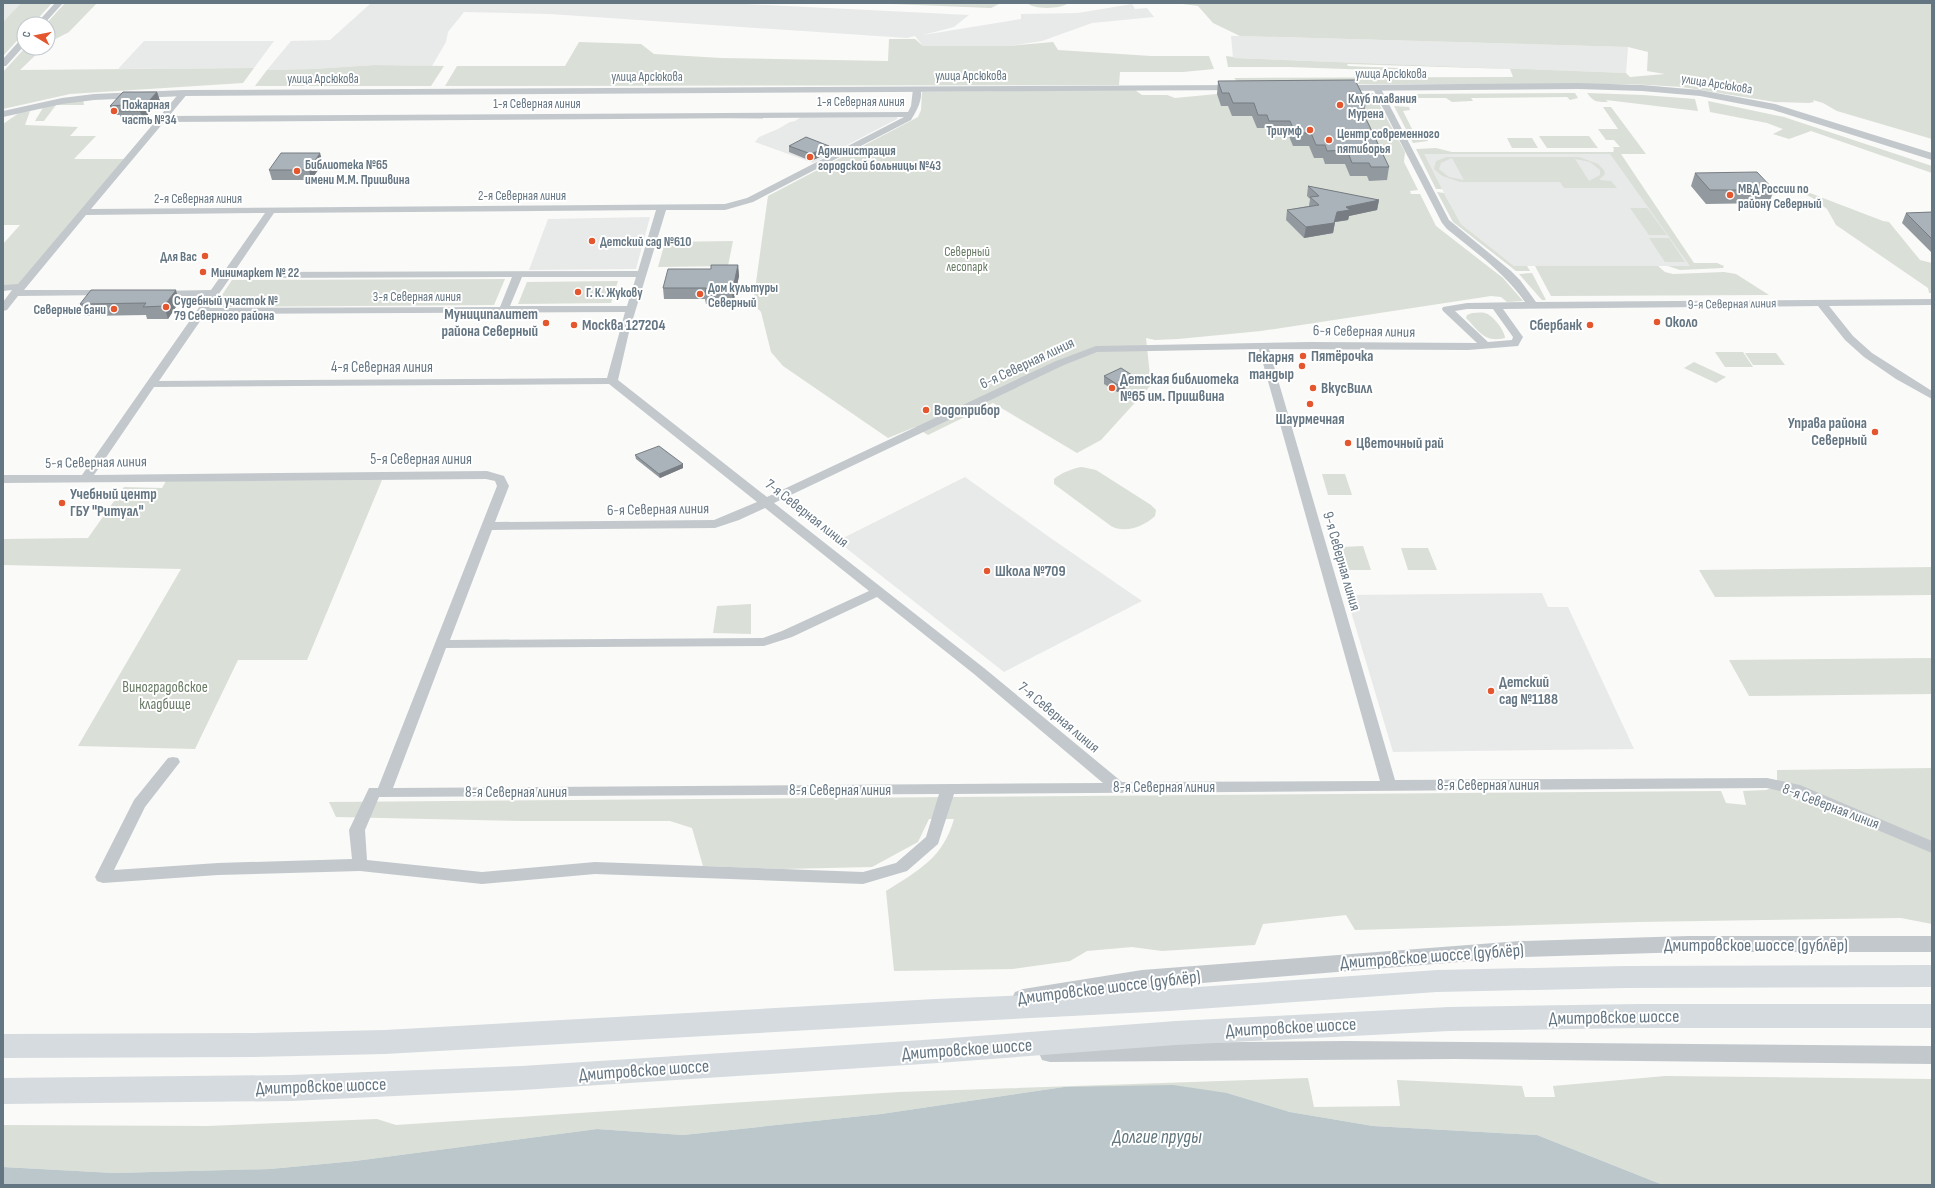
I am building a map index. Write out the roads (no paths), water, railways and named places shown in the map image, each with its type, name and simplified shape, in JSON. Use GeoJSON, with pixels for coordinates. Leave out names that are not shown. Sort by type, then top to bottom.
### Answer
{"type":"FeatureCollection","features":[{"type":"Feature","properties":{"kind":"highway"},"geometry":{"type":"LineString","coordinates":[[3,1046],[246,1045],[385,1042],[935,1011],[1170,1000],[1437,981],[1625,977],[1932,976]]}},
{"type":"Feature","properties":{"kind":"highway","name":"Дмитровское шоссе"},"geometry":{"type":"LineString","coordinates":[[3,1091],[291,1088],[522,1078],[938,1051],[1176,1033],[1449,1019],[1639,1016],[1932,1016]]}},
{"type":"Feature","properties":{"kind":"street"},"geometry":{"type":"LineString","coordinates":[[47,16],[59,3]]}},
{"type":"Feature","properties":{"kind":"street"},"geometry":{"type":"LineString","coordinates":[[3,64],[16,50]]}},
{"type":"Feature","properties":{"kind":"street","name":"улица Арсюкова"},"geometry":{"type":"LineString","coordinates":[[1325,88],[1584,86],[1642,88],[1700,93],[1775,107],[1932,157]]}},
{"type":"Feature","properties":{"kind":"street"},"geometry":{"type":"LineString","coordinates":[[1376,87],[1445,221],[1450,227],[1507,273],[1516,282],[1533,306]]}},
{"type":"Feature","properties":{"kind":"street","name":"улица Арсюкова"},"geometry":{"type":"LineString","coordinates":[[3,114],[62,101],[94,97],[184,93],[1249,88]]}},
{"type":"Feature","properties":{"kind":"street"},"geometry":{"type":"LineString","coordinates":[[912,114],[915,106],[917,89]]}},
{"type":"Feature","properties":{"kind":"street"},"geometry":{"type":"LineString","coordinates":[[3,308],[12,294],[84,212],[184,93]]}},
{"type":"Feature","properties":{"kind":"street","name":"1-я Северная линия"},"geometry":{"type":"LineString","coordinates":[[162,119],[912,114]]}},
{"type":"Feature","properties":{"kind":"street","name":"2-я Северная линия"},"geometry":{"type":"LineString","coordinates":[[84,212],[725,207],[750,200],[908,118],[912,114]]}},
{"type":"Feature","properties":{"kind":"street"},"geometry":{"type":"LineString","coordinates":[[612,381],[662,207]]}},
{"type":"Feature","properties":{"kind":"street"},"geometry":{"type":"LineString","coordinates":[[86,478],[272,210]]}},
{"type":"Feature","properties":{"kind":"street"},"geometry":{"type":"LineString","coordinates":[[504,309],[518,274]]}},
{"type":"Feature","properties":{"kind":"street","name":"3-я Северная линия"},"geometry":{"type":"LineString","coordinates":[[227,275],[642,274]]}},
{"type":"Feature","properties":{"kind":"street"},"geometry":{"type":"LineString","coordinates":[[3,288],[12,294],[114,293]]}},
{"type":"Feature","properties":{"kind":"street"},"geometry":{"type":"LineString","coordinates":[[150,293],[215,293]]}},
{"type":"Feature","properties":{"kind":"street"},"geometry":{"type":"LineString","coordinates":[[1820,302],[1850,338],[1860,347],[1898,375],[1932,396]]}},
{"type":"Feature","properties":{"kind":"street","name":"9-я Северная линия"},"geometry":{"type":"LineString","coordinates":[[1497,307],[1820,302],[1932,302]]}},
{"type":"Feature","properties":{"kind":"street"},"geometry":{"type":"LineString","coordinates":[[1486,346],[1447,308],[1467,306],[1497,307]]}},
{"type":"Feature","properties":{"kind":"street","name":"6-я Северная линия"},"geometry":{"type":"LineString","coordinates":[[488,526],[715,524],[735,517],[911,435],[1060,362],[1096,349],[1263,346],[1510,345],[1517,341],[1518,337],[1497,307]]}},
{"type":"Feature","properties":{"kind":"street","name":"3-я Северная линия"},"geometry":{"type":"LineString","coordinates":[[202,311],[632,309]]}},
{"type":"Feature","properties":{"kind":"street","name":"9-я Северная линия"},"geometry":{"type":"LineString","coordinates":[[1263,346],[1389,786]]}},
{"type":"Feature","properties":{"kind":"street","name":"4-я Северная линия"},"geometry":{"type":"LineString","coordinates":[[151,384],[612,381]]}},
{"type":"Feature","properties":{"kind":"street","name":"7-я Северная линия"},"geometry":{"type":"LineString","coordinates":[[612,381],[979,671],[1119,788]]}},
{"type":"Feature","properties":{"kind":"street","name":"5-я Северная линия"},"geometry":{"type":"LineString","coordinates":[[3,479],[487,475],[500,479],[503,486],[441,644],[378,793],[357,830],[360,865]]}},
{"type":"Feature","properties":{"kind":"street"},"geometry":{"type":"LineString","coordinates":[[441,644],[764,642],[788,634],[879,591]]}},
{"type":"Feature","properties":{"kind":"street"},"geometry":{"type":"LineString","coordinates":[[173,762],[139,804],[104,877],[218,869],[360,865],[482,878],[595,868],[863,878],[901,867],[933,840],[948,789]]}},
{"type":"Feature","properties":{"kind":"street","name":"8-я Северная линия"},"geometry":{"type":"LineString","coordinates":[[378,793],[1767,783],[1795,789],[1932,846]]}},
{"type":"Feature","properties":{"kind":"street","name":"Дмитровское шоссе (дублёр)"},"geometry":{"type":"LineString","coordinates":[[935,1011],[1142,979],[1520,949],[1688,944],[1932,944]]}},
{"type":"Feature","properties":{"kind":"street"},"geometry":{"type":"LineString","coordinates":[[938,1051],[1128,1053],[1275,1050],[1390,1050],[1932,1055]]}},
{"type":"Feature","properties":{"kind":"water","name":"Долгие пруды"},"geometry":{"type":"Polygon","coordinates":[[[1173,1085],[1227,1093],[1290,1112],[1373,1126],[1537,1135],[1663,1185],[3,1185],[3,1167],[114,1173],[270,1169],[355,1161],[597,1129],[683,1135],[881,1114],[1064,1087],[1173,1085]]]}},
{"type":"Feature","properties":{"kind":"place","name":"Клуб плавания Мурена"},"geometry":{"type":"Point","coordinates":[1340,105]}},
{"type":"Feature","properties":{"kind":"place","name":"Пожарная часть №34"},"geometry":{"type":"Point","coordinates":[114,111]}},
{"type":"Feature","properties":{"kind":"place","name":"Триумф"},"geometry":{"type":"Point","coordinates":[1310,130]}},
{"type":"Feature","properties":{"kind":"place","name":"Центр современного пятиборья"},"geometry":{"type":"Point","coordinates":[1329,140]}},
{"type":"Feature","properties":{"kind":"place","name":"Администрация городской больницы №43"},"geometry":{"type":"Point","coordinates":[810,157]}},
{"type":"Feature","properties":{"kind":"place","name":"Библиотека №65 имени М.М. Пришвина"},"geometry":{"type":"Point","coordinates":[297,171]}},
{"type":"Feature","properties":{"kind":"place","name":"МВД России по району Северный"},"geometry":{"type":"Point","coordinates":[1730,195]}},
{"type":"Feature","properties":{"kind":"place","name":"Детский сад №610"},"geometry":{"type":"Point","coordinates":[592,241]}},
{"type":"Feature","properties":{"kind":"place","name":"Для Вас"},"geometry":{"type":"Point","coordinates":[205,256]}},
{"type":"Feature","properties":{"kind":"place","name":"Минимаркет № 22"},"geometry":{"type":"Point","coordinates":[203,272]}},
{"type":"Feature","properties":{"kind":"place","name":"Г. К. Жукову"},"geometry":{"type":"Point","coordinates":[578,292]}},
{"type":"Feature","properties":{"kind":"place","name":"Дом культуры Северный"},"geometry":{"type":"Point","coordinates":[700,294]}},
{"type":"Feature","properties":{"kind":"place","name":"Судебный участок № 79 Северного района"},"geometry":{"type":"Point","coordinates":[166,307]}},
{"type":"Feature","properties":{"kind":"place","name":"Северные бани"},"geometry":{"type":"Point","coordinates":[114,309]}},
{"type":"Feature","properties":{"kind":"place","name":"Около"},"geometry":{"type":"Point","coordinates":[1657,322]}},
{"type":"Feature","properties":{"kind":"place","name":"Муниципалитет района Северный"},"geometry":{"type":"Point","coordinates":[546,323]}},
{"type":"Feature","properties":{"kind":"place","name":"Москва 127204"},"geometry":{"type":"Point","coordinates":[574,325]}},
{"type":"Feature","properties":{"kind":"place","name":"Сбербанк"},"geometry":{"type":"Point","coordinates":[1590,325]}},
{"type":"Feature","properties":{"kind":"place","name":"Пятёрочка"},"geometry":{"type":"Point","coordinates":[1303,356]}},
{"type":"Feature","properties":{"kind":"place","name":"Пекарня тандыр"},"geometry":{"type":"Point","coordinates":[1302,366]}},
{"type":"Feature","properties":{"kind":"place","name":"Детская библиотека №65 им. Пришвина"},"geometry":{"type":"Point","coordinates":[1112,388]}},
{"type":"Feature","properties":{"kind":"place","name":"ВкусВилл"},"geometry":{"type":"Point","coordinates":[1313,388]}},
{"type":"Feature","properties":{"kind":"place","name":"Шаурмечная"},"geometry":{"type":"Point","coordinates":[1310,404]}},
{"type":"Feature","properties":{"kind":"place","name":"Водоприбор"},"geometry":{"type":"Point","coordinates":[926,410]}},
{"type":"Feature","properties":{"kind":"place","name":"Управа района Северный"},"geometry":{"type":"Point","coordinates":[1875,432]}},
{"type":"Feature","properties":{"kind":"place","name":"Цветочный рай"},"geometry":{"type":"Point","coordinates":[1348,443]}},
{"type":"Feature","properties":{"kind":"place","name":"Учебный центр ГБУ \"Ритуал\""},"geometry":{"type":"Point","coordinates":[62,503]}},
{"type":"Feature","properties":{"kind":"place","name":"Школа №709"},"geometry":{"type":"Point","coordinates":[987,571]}},
{"type":"Feature","properties":{"kind":"place","name":"Детский сад №1188"},"geometry":{"type":"Point","coordinates":[1491,691]}},
{"type":"Feature","properties":{"kind":"park label","name":"Северный лесопарк"},"geometry":{"type":"Point","coordinates":[967,258]}},
{"type":"Feature","properties":{"kind":"park label","name":"Виноградовское кладбище"},"geometry":{"type":"Point","coordinates":[165,696]}}]}
